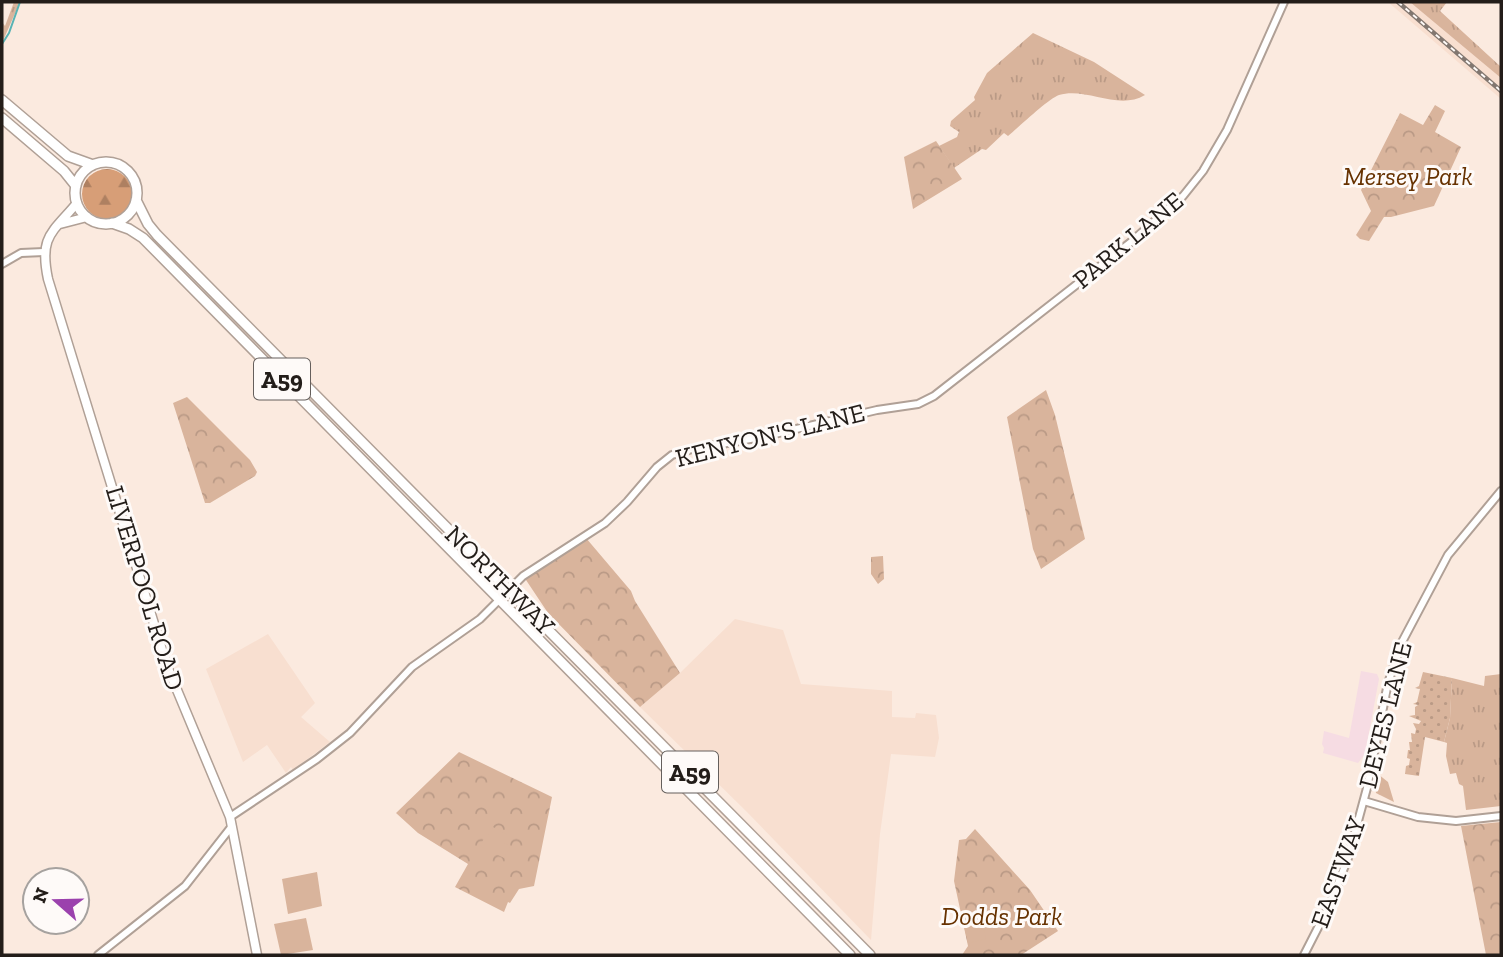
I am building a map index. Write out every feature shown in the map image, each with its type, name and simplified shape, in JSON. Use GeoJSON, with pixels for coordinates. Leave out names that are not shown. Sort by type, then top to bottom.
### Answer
{"type":"FeatureCollection","features":[{"type":"Feature","properties":{"kind":"highway","name":"A59"},"geometry":{"type":"LineString","coordinates":[[2,100],[68,156],[93,165],[111,162],[128,171],[136,185],[136,200]]}},
{"type":"Feature","properties":{"kind":"highway"},"geometry":{"type":"LineString","coordinates":[[2,118],[64,172],[76,186]]}},
{"type":"Feature","properties":{"kind":"highway"},"geometry":{"type":"LineString","coordinates":[[87,217],[77,203],[76,186],[84,171],[93,165]]}},
{"type":"Feature","properties":{"kind":"highway"},"geometry":{"type":"LineString","coordinates":[[112,223],[125,217],[136,200]]}},
{"type":"Feature","properties":{"kind":"highway","name":"NORTHWAY"},"geometry":{"type":"LineString","coordinates":[[136,200],[157,235],[870,955]]}},
{"type":"Feature","properties":{"kind":"highway","name":"A59"},"geometry":{"type":"LineString","coordinates":[[87,217],[99,223],[112,223]]}},
{"type":"Feature","properties":{"kind":"highway","name":"NORTHWAY"},"geometry":{"type":"LineString","coordinates":[[112,223],[143,238],[850,955]]}},
{"type":"Feature","properties":{"kind":"main road"},"geometry":{"type":"LineString","coordinates":[[44,252],[50,234],[77,203]]}},
{"type":"Feature","properties":{"kind":"main road"},"geometry":{"type":"LineString","coordinates":[[60,224],[87,217]]}},
{"type":"Feature","properties":{"kind":"main road","name":"LIVERPOOL ROAD"},"geometry":{"type":"LineString","coordinates":[[44,252],[52,296],[73,354],[167,666],[230,817],[257,955]]}},
{"type":"Feature","properties":{"kind":"street","name":"PARK LANE"},"geometry":{"type":"LineString","coordinates":[[934,396],[1131,242],[1183,197],[1203,171],[1227,130],[1284,2]]}},
{"type":"Feature","properties":{"kind":"street"},"geometry":{"type":"LineString","coordinates":[[2,264],[21,253],[44,252]]}},
{"type":"Feature","properties":{"kind":"street","name":"KENYON'S LANE"},"geometry":{"type":"LineString","coordinates":[[230,817],[341,740],[411,667],[474,624],[528,572],[605,523],[657,467],[680,452],[877,410],[918,404],[934,396]]}},
{"type":"Feature","properties":{"kind":"street","name":"DEYES LANE"},"geometry":{"type":"LineString","coordinates":[[1364,801],[1387,688],[1402,642],[1448,555],[1501,491]]}},
{"type":"Feature","properties":{"kind":"street","name":"EASTWAY"},"geometry":{"type":"LineString","coordinates":[[1304,955],[1337,885],[1364,801],[1418,817],[1456,821],[1501,816]]}},
{"type":"Feature","properties":{"kind":"street"},"geometry":{"type":"LineString","coordinates":[[98,955],[185,886],[232,826]]}},
{"type":"Feature","properties":{"kind":"shaded area"},"geometry":{"type":"Polygon","coordinates":[[[1388,2],[1424,2],[1501,67],[1501,99],[1388,2]]]}},
{"type":"Feature","properties":{"kind":"shaded area"},"geometry":{"type":"Polygon","coordinates":[[[735,619],[783,630],[801,684],[892,691],[892,717],[915,718],[916,713],[936,715],[939,738],[935,757],[891,754],[880,834],[871,940],[640,707],[680,673],[735,619]]]}},
{"type":"Feature","properties":{"kind":"shaded area"},"geometry":{"type":"Polygon","coordinates":[[[268,634],[315,703],[301,717],[330,742],[286,773],[267,745],[243,762],[206,669],[268,634]]]}},
{"type":"Feature","properties":{"kind":"shaded area"},"geometry":{"type":"Polygon","coordinates":[[[1361,671],[1377,674],[1379,679],[1365,754],[1358,763],[1323,753],[1322,744],[1324,731],[1349,738],[1361,671]]]}},
{"type":"Feature","properties":{"kind":"green space"},"geometry":{"type":"Polygon","coordinates":[[[14,2],[20,2],[2,43],[2,22],[5,26],[14,2]]]}},
{"type":"Feature","properties":{"kind":"green space"},"geometry":{"type":"Polygon","coordinates":[[[1410,2],[1447,2],[1440,11],[1501,67],[1501,78],[1410,2]]]}},
{"type":"Feature","properties":{"kind":"green space"},"geometry":{"type":"Polygon","coordinates":[[[1033,33],[1094,62],[1145,95],[1124,101],[1070,93],[1059,95],[1008,136],[1004,133],[986,150],[982,149],[954,168],[939,146],[957,137],[959,132],[950,126],[951,121],[975,100],[974,97],[987,73],[1033,33]]]}},
{"type":"Feature","properties":{"kind":"green space","name":"Mersey Park"},"geometry":{"type":"Polygon","coordinates":[[[1435,105],[1445,111],[1435,132],[1461,147],[1434,206],[1384,217],[1369,241],[1360,239],[1356,235],[1371,211],[1361,190],[1400,113],[1423,125],[1435,105]]]}},
{"type":"Feature","properties":{"kind":"green space"},"geometry":{"type":"Polygon","coordinates":[[[936,141],[962,179],[913,209],[904,157],[936,141]]]}},
{"type":"Feature","properties":{"kind":"green space"},"geometry":{"type":"Polygon","coordinates":[[[107,169],[125,176],[132,194],[125,212],[107,219],[89,212],[82,194],[89,176],[107,169]]]}},
{"type":"Feature","properties":{"kind":"green space"},"geometry":{"type":"Polygon","coordinates":[[[1046,390],[1055,415],[1085,539],[1041,569],[1033,549],[1007,417],[1046,390]]]}},
{"type":"Feature","properties":{"kind":"green space"},"geometry":{"type":"Polygon","coordinates":[[[187,397],[250,460],[257,472],[255,476],[210,503],[205,503],[173,403],[187,397]]]}},
{"type":"Feature","properties":{"kind":"green space"},"geometry":{"type":"Polygon","coordinates":[[[586,538],[631,591],[680,673],[640,707],[548,613],[524,577],[586,538]]]}},
{"type":"Feature","properties":{"kind":"green space"},"geometry":{"type":"Polygon","coordinates":[[[883,556],[884,579],[878,584],[871,574],[871,557],[883,556]]]}},
{"type":"Feature","properties":{"kind":"green space"},"geometry":{"type":"Polygon","coordinates":[[[1423,672],[1452,678],[1450,718],[1444,742],[1425,737],[1419,776],[1405,774],[1410,759],[1407,758],[1409,742],[1412,742],[1411,733],[1415,734],[1416,729],[1413,723],[1419,724],[1421,721],[1409,716],[1415,715],[1415,707],[1418,705],[1413,704],[1417,702],[1420,689],[1415,688],[1419,686],[1423,672]]]}},
{"type":"Feature","properties":{"kind":"green space"},"geometry":{"type":"Polygon","coordinates":[[[1501,674],[1501,806],[1466,810],[1463,786],[1459,784],[1456,773],[1450,774],[1446,756],[1447,743],[1444,742],[1450,718],[1452,678],[1484,686],[1485,676],[1501,674]]]}},
{"type":"Feature","properties":{"kind":"green space"},"geometry":{"type":"Polygon","coordinates":[[[459,752],[552,797],[534,886],[519,889],[510,903],[508,902],[504,912],[455,887],[468,864],[418,833],[396,813],[459,752]]]}},
{"type":"Feature","properties":{"kind":"green space"},"geometry":{"type":"Polygon","coordinates":[[[1378,774],[1388,782],[1394,802],[1376,793],[1378,774]]]}},
{"type":"Feature","properties":{"kind":"green space"},"geometry":{"type":"Polygon","coordinates":[[[1501,822],[1501,955],[1486,955],[1461,826],[1501,822]]]}},
{"type":"Feature","properties":{"kind":"green space"},"geometry":{"type":"Polygon","coordinates":[[[493,827],[508,835],[504,843],[511,846],[504,858],[480,846],[493,827]]]}},
{"type":"Feature","properties":{"kind":"green space","name":"Dodds Park"},"geometry":{"type":"Polygon","coordinates":[[[975,829],[1030,890],[1058,931],[1021,955],[962,955],[968,946],[954,881],[959,840],[966,839],[975,829]]]}},
{"type":"Feature","properties":{"kind":"green space"},"geometry":{"type":"Polygon","coordinates":[[[317,872],[322,906],[288,914],[282,879],[317,872]]]}},
{"type":"Feature","properties":{"kind":"green space"},"geometry":{"type":"Polygon","coordinates":[[[979,910],[986,939],[968,943],[961,914],[979,910]]]}},
{"type":"Feature","properties":{"kind":"green space"},"geometry":{"type":"Polygon","coordinates":[[[306,918],[313,950],[281,955],[274,924],[306,918]]]}},
{"type":"Feature","properties":{"kind":"waterway"},"geometry":{"type":"LineString","coordinates":[[2,44],[9,33],[20,2]]}},
{"type":"Feature","properties":{"kind":"railway"},"geometry":{"type":"LineString","coordinates":[[1398,2],[1501,91]]}}]}
